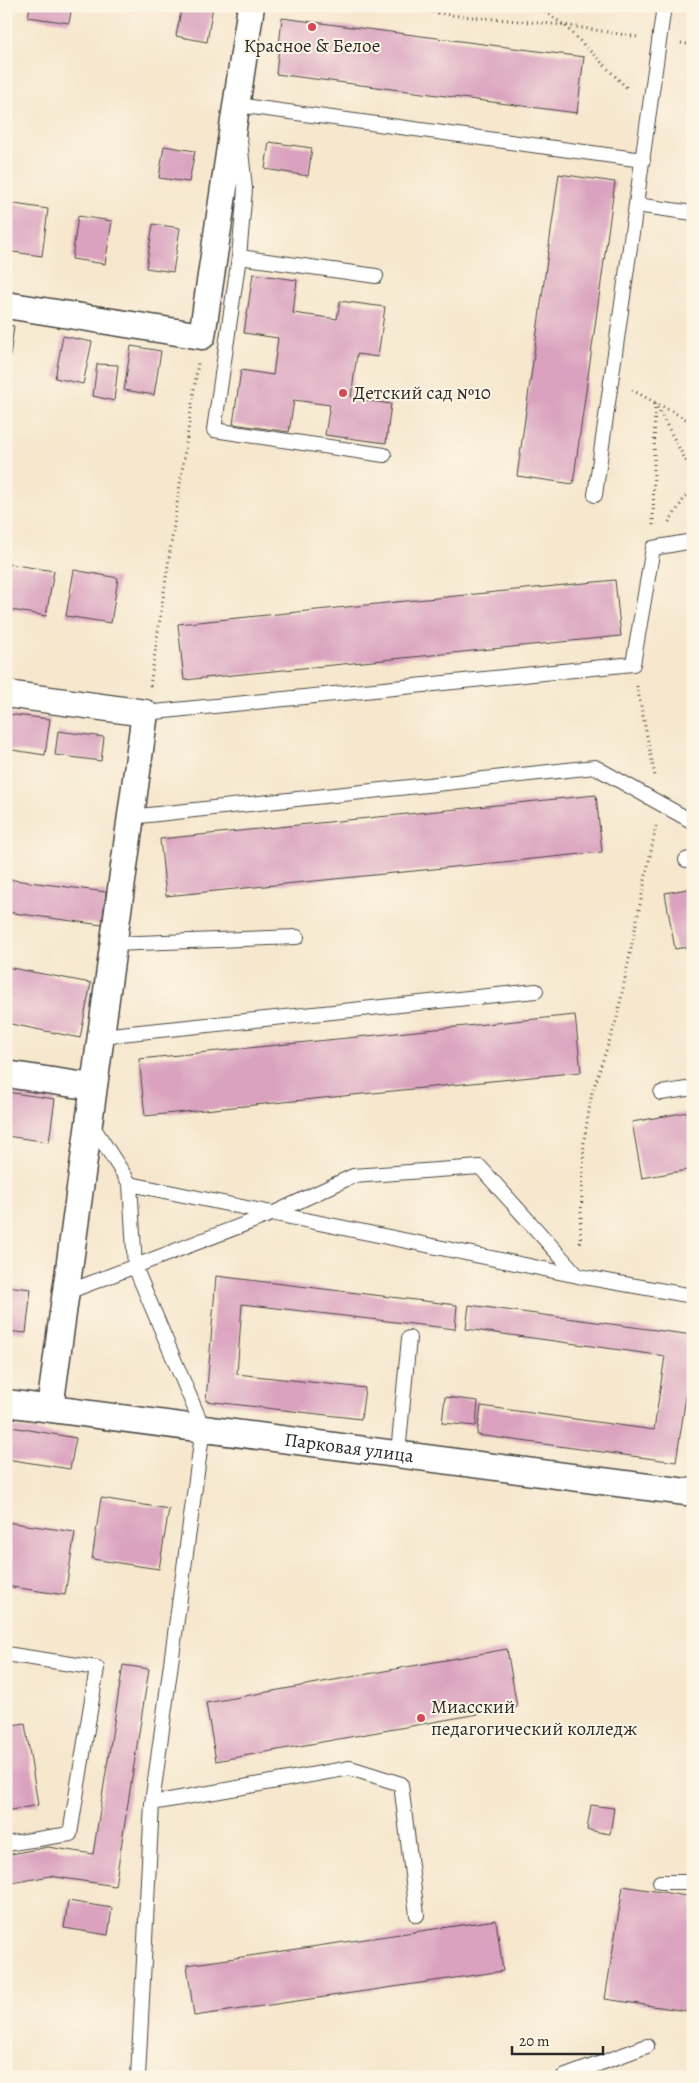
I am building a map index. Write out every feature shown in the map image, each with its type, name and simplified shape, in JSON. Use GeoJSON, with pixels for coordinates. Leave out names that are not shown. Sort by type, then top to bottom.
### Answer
{"type":"FeatureCollection","features":[{"type":"Feature","properties":{"kind":"street"},"geometry":{"type":"LineString","coordinates":[[6,305],[202,336],[251,6]]}},
{"type":"Feature","properties":{"kind":"street"},"geometry":{"type":"LineString","coordinates":[[6,694],[145,713],[50,1408]]}},
{"type":"Feature","properties":{"kind":"street"},"geometry":{"type":"LineString","coordinates":[[6,1074],[93,1087]]}},
{"type":"Feature","properties":{"kind":"street","name":"Парковая улица"},"geometry":{"type":"LineString","coordinates":[[6,1403],[686,1492],[693,1491]]}},
{"type":"Feature","properties":{"kind":"lane"},"geometry":{"type":"LineString","coordinates":[[595,495],[664,6]]}},
{"type":"Feature","properties":{"kind":"lane"},"geometry":{"type":"LineString","coordinates":[[384,454],[214,430],[239,256],[245,189],[236,105],[643,160]]}},
{"type":"Feature","properties":{"kind":"lane"},"geometry":{"type":"LineString","coordinates":[[636,205],[693,213]]}},
{"type":"Feature","properties":{"kind":"lane"},"geometry":{"type":"LineString","coordinates":[[239,256],[376,276]]}},
{"type":"Feature","properties":{"kind":"lane"},"geometry":{"type":"LineString","coordinates":[[145,713],[633,664],[653,548],[693,542]]}},
{"type":"Feature","properties":{"kind":"lane"},"geometry":{"type":"LineString","coordinates":[[130,817],[595,767],[693,822]]}},
{"type":"Feature","properties":{"kind":"lane"},"geometry":{"type":"LineString","coordinates":[[113,944],[297,937]]}},
{"type":"Feature","properties":{"kind":"lane"},"geometry":{"type":"LineString","coordinates":[[100,1036],[536,991]]}},
{"type":"Feature","properties":{"kind":"lane"},"geometry":{"type":"LineString","coordinates":[[661,1093],[693,1088]]}},
{"type":"Feature","properties":{"kind":"lane"},"geometry":{"type":"LineString","coordinates":[[89,1120],[130,1184],[134,1266],[203,1428],[152,1803],[138,2077]]}},
{"type":"Feature","properties":{"kind":"lane"},"geometry":{"type":"LineString","coordinates":[[65,1293],[274,1213],[353,1176],[480,1167],[578,1276]]}},
{"type":"Feature","properties":{"kind":"lane"},"geometry":{"type":"LineString","coordinates":[[130,1184],[578,1276],[693,1296]]}},
{"type":"Feature","properties":{"kind":"lane"},"geometry":{"type":"LineString","coordinates":[[398,1453],[409,1338]]}},
{"type":"Feature","properties":{"kind":"lane"},"geometry":{"type":"LineString","coordinates":[[6,1654],[97,1668],[70,1834],[6,1844]]}},
{"type":"Feature","properties":{"kind":"lane"},"geometry":{"type":"LineString","coordinates":[[152,1803],[350,1768],[401,1784],[417,1914]]}},
{"type":"Feature","properties":{"kind":"lane"},"geometry":{"type":"LineString","coordinates":[[660,1882],[693,1882]]}},
{"type":"Feature","properties":{"kind":"lane"},"geometry":{"type":"LineString","coordinates":[[563,2077],[647,2046]]}},
{"type":"Feature","properties":{"kind":"path"},"geometry":{"type":"LineString","coordinates":[[398,6],[450,15],[564,25],[660,40]]}},
{"type":"Feature","properties":{"kind":"path"},"geometry":{"type":"LineString","coordinates":[[537,6],[564,25],[650,111]]}},
{"type":"Feature","properties":{"kind":"path"},"geometry":{"type":"LineString","coordinates":[[145,713],[202,336]]}},
{"type":"Feature","properties":{"kind":"path"},"geometry":{"type":"LineString","coordinates":[[612,379],[693,423]]}},
{"type":"Feature","properties":{"kind":"path"},"geometry":{"type":"LineString","coordinates":[[655,402],[693,474]]}},
{"type":"Feature","properties":{"kind":"path"},"geometry":{"type":"LineString","coordinates":[[653,548],[655,402]]}},
{"type":"Feature","properties":{"kind":"path"},"geometry":{"type":"LineString","coordinates":[[653,548],[693,484]]}},
{"type":"Feature","properties":{"kind":"path"},"geometry":{"type":"LineString","coordinates":[[578,1276],[584,1140],[592,1093],[617,1018],[661,804],[633,664]]}},
{"type":"Feature","properties":{"kind":"building"},"geometry":{"type":"Polygon","coordinates":[[[30,6],[72,6],[69,23],[28,17],[30,6]]]}},
{"type":"Feature","properties":{"kind":"building"},"geometry":{"type":"Polygon","coordinates":[[[182,6],[213,6],[207,42],[176,36],[182,6]]]}},
{"type":"Feature","properties":{"kind":"building"},"geometry":{"type":"Polygon","coordinates":[[[282,18],[584,57],[577,113],[276,74],[282,18]]]}},
{"type":"Feature","properties":{"kind":"building"},"geometry":{"type":"Polygon","coordinates":[[[269,142],[312,148],[308,176],[265,169],[269,142]]]}},
{"type":"Feature","properties":{"kind":"building"},"geometry":{"type":"Polygon","coordinates":[[[164,146],[195,151],[189,182],[159,178],[164,146]]]}},
{"type":"Feature","properties":{"kind":"building"},"geometry":{"type":"Polygon","coordinates":[[[559,174],[615,182],[573,484],[517,476],[559,174]]]}},
{"type":"Feature","properties":{"kind":"building"},"geometry":{"type":"Polygon","coordinates":[[[8,203],[48,209],[42,256],[6,251],[8,203]]]}},
{"type":"Feature","properties":{"kind":"building"},"geometry":{"type":"Polygon","coordinates":[[[78,216],[112,221],[105,264],[72,259],[78,216]]]}},
{"type":"Feature","properties":{"kind":"building"},"geometry":{"type":"Polygon","coordinates":[[[153,224],[180,228],[173,272],[146,268],[153,224]]]}},
{"type":"Feature","properties":{"kind":"building"},"geometry":{"type":"Polygon","coordinates":[[[253,274],[297,280],[293,313],[337,319],[340,301],[385,307],[378,357],[357,354],[351,398],[391,404],[386,443],[325,435],[330,405],[294,400],[289,432],[233,424],[241,370],[273,375],[278,338],[244,333],[253,274]]]}},
{"type":"Feature","properties":{"kind":"building"},"geometry":{"type":"Polygon","coordinates":[[[6,325],[14,326],[9,364],[6,364],[6,325]]]}},
{"type":"Feature","properties":{"kind":"building"},"geometry":{"type":"Polygon","coordinates":[[[63,336],[92,342],[83,384],[55,378],[63,336]]]}},
{"type":"Feature","properties":{"kind":"building"},"geometry":{"type":"Polygon","coordinates":[[[131,346],[161,351],[154,395],[124,390],[131,346]]]}},
{"type":"Feature","properties":{"kind":"building"},"geometry":{"type":"Polygon","coordinates":[[[97,364],[118,365],[114,401],[93,396],[97,364]]]}},
{"type":"Feature","properties":{"kind":"building"},"geometry":{"type":"Polygon","coordinates":[[[9,564],[54,571],[46,616],[6,609],[6,580],[9,564]]]}},
{"type":"Feature","properties":{"kind":"building"},"geometry":{"type":"Polygon","coordinates":[[[74,570],[118,578],[111,623],[66,616],[74,570]]]}},
{"type":"Feature","properties":{"kind":"building"},"geometry":{"type":"Polygon","coordinates":[[[615,580],[621,636],[184,680],[178,624],[615,580]]]}},
{"type":"Feature","properties":{"kind":"building"},"geometry":{"type":"Polygon","coordinates":[[[6,714],[50,719],[45,755],[6,749],[6,714]]]}},
{"type":"Feature","properties":{"kind":"building"},"geometry":{"type":"Polygon","coordinates":[[[58,731],[104,737],[101,761],[55,755],[58,731]]]}},
{"type":"Feature","properties":{"kind":"building"},"geometry":{"type":"Polygon","coordinates":[[[596,795],[602,852],[166,896],[160,839],[596,795]]]}},
{"type":"Feature","properties":{"kind":"building"},"geometry":{"type":"Polygon","coordinates":[[[6,879],[106,892],[102,925],[6,912],[6,879]]]}},
{"type":"Feature","properties":{"kind":"building"},"geometry":{"type":"Polygon","coordinates":[[[693,888],[693,946],[675,949],[665,893],[693,888]]]}},
{"type":"Feature","properties":{"kind":"building"},"geometry":{"type":"Polygon","coordinates":[[[6,967],[91,983],[80,1038],[6,1023],[6,967]]]}},
{"type":"Feature","properties":{"kind":"building"},"geometry":{"type":"Polygon","coordinates":[[[575,1015],[581,1072],[145,1116],[139,1059],[575,1015]]]}},
{"type":"Feature","properties":{"kind":"building"},"geometry":{"type":"Polygon","coordinates":[[[6,1092],[55,1099],[49,1142],[6,1136],[6,1092]]]}},
{"type":"Feature","properties":{"kind":"building"},"geometry":{"type":"Polygon","coordinates":[[[693,1111],[693,1169],[642,1178],[632,1122],[693,1111]]]}},
{"type":"Feature","properties":{"kind":"building"},"geometry":{"type":"Polygon","coordinates":[[[216,1276],[457,1305],[455,1329],[242,1304],[237,1374],[365,1388],[361,1419],[206,1401],[216,1276]]]}},
{"type":"Feature","properties":{"kind":"building"},"geometry":{"type":"Polygon","coordinates":[[[6,1286],[31,1289],[26,1333],[6,1331],[6,1286]]]}},
{"type":"Feature","properties":{"kind":"building"},"geometry":{"type":"Polygon","coordinates":[[[469,1305],[693,1335],[693,1351],[676,1462],[477,1435],[481,1406],[654,1430],[665,1356],[466,1329],[469,1305]]]}},
{"type":"Feature","properties":{"kind":"building"},"geometry":{"type":"Polygon","coordinates":[[[445,1397],[478,1401],[476,1426],[442,1423],[445,1397]]]}},
{"type":"Feature","properties":{"kind":"building"},"geometry":{"type":"Polygon","coordinates":[[[6,1426],[76,1438],[70,1469],[6,1459],[6,1426]]]}},
{"type":"Feature","properties":{"kind":"building"},"geometry":{"type":"Polygon","coordinates":[[[101,1498],[169,1509],[159,1569],[92,1559],[101,1498]]]}},
{"type":"Feature","properties":{"kind":"building"},"geometry":{"type":"Polygon","coordinates":[[[6,1522],[75,1532],[65,1595],[6,1586],[6,1522]]]}},
{"type":"Feature","properties":{"kind":"building"},"geometry":{"type":"Polygon","coordinates":[[[507,1649],[517,1707],[216,1761],[206,1703],[507,1649]]]}},
{"type":"Feature","properties":{"kind":"building"},"geometry":{"type":"Polygon","coordinates":[[[123,1665],[149,1669],[115,1886],[50,1876],[6,1884],[6,1855],[48,1847],[93,1854],[123,1665]]]}},
{"type":"Feature","properties":{"kind":"building"},"geometry":{"type":"Polygon","coordinates":[[[25,1723],[38,1805],[6,1811],[6,1726],[25,1723]]]}},
{"type":"Feature","properties":{"kind":"building"},"geometry":{"type":"Polygon","coordinates":[[[591,1805],[614,1808],[610,1834],[587,1830],[591,1805]]]}},
{"type":"Feature","properties":{"kind":"building"},"geometry":{"type":"Polygon","coordinates":[[[623,1886],[693,1897],[693,2012],[605,1999],[623,1886]]]}},
{"type":"Feature","properties":{"kind":"building"},"geometry":{"type":"Polygon","coordinates":[[[68,1901],[112,1908],[108,1935],[64,1928],[68,1901]]]}},
{"type":"Feature","properties":{"kind":"building"},"geometry":{"type":"Polygon","coordinates":[[[496,1920],[503,1971],[194,2016],[187,1965],[496,1920]]]}},
{"type":"Feature","properties":{"kind":"place","name":"Красное & Белое"},"geometry":{"type":"Point","coordinates":[312,27]}},
{"type":"Feature","properties":{"kind":"place","name":"Детский сад №10"},"geometry":{"type":"Point","coordinates":[343,393]}},
{"type":"Feature","properties":{"kind":"place","name":"Миасский педагогический колледж"},"geometry":{"type":"Point","coordinates":[421,1718]}}]}
